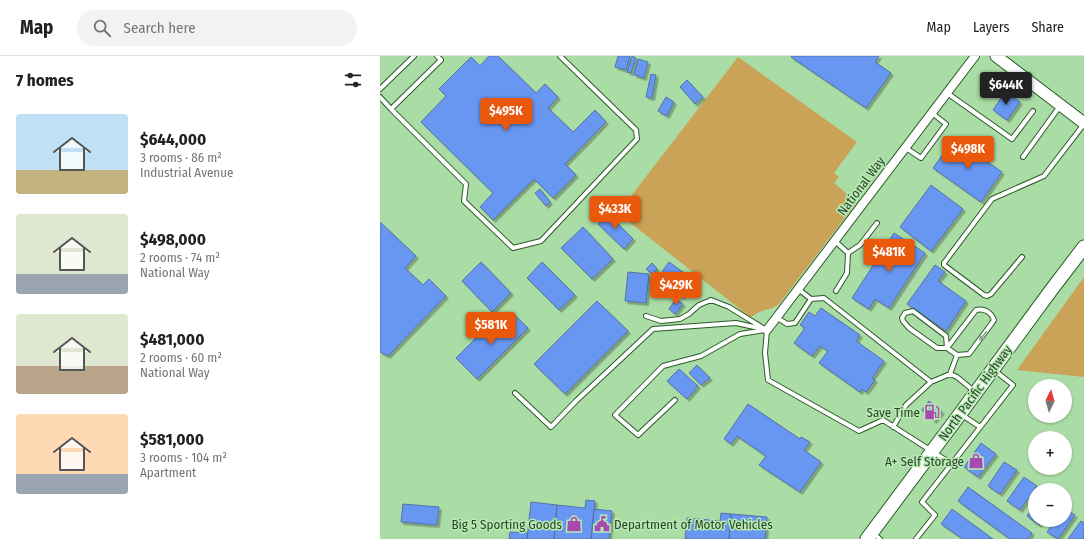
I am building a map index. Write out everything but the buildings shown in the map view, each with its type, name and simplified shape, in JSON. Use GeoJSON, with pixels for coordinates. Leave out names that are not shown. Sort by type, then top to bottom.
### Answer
{"type":"FeatureCollection","features":[{"type":"Feature","properties":{"kind":"main road","name":"North Pacific Highway"},"geometry":{"type":"LineString","coordinates":[[873,537],[932,452],[1084,247]]}},
{"type":"Feature","properties":{"kind":"street","name":"National Way"},"geometry":{"type":"LineString","coordinates":[[767,330],[975,56]]}},
{"type":"Feature","properties":{"kind":"street"},"geometry":{"type":"LineString","coordinates":[[996,56],[1084,123]]}},
{"type":"Feature","properties":{"kind":"lane"},"geometry":{"type":"LineString","coordinates":[[380,89],[414,56]]}},
{"type":"Feature","properties":{"kind":"lane"},"geometry":{"type":"LineString","coordinates":[[391,109],[441,60],[437,56]]}},
{"type":"Feature","properties":{"kind":"lane"},"geometry":{"type":"LineString","coordinates":[[380,97],[466,184],[464,201],[513,248],[541,241],[637,139],[636,130],[560,56]]}},
{"type":"Feature","properties":{"kind":"lane"},"geometry":{"type":"LineString","coordinates":[[947,93],[1012,139],[1033,111]]}},
{"type":"Feature","properties":{"kind":"lane"},"geometry":{"type":"LineString","coordinates":[[1023,157],[1061,105]]}},
{"type":"Feature","properties":{"kind":"lane"},"geometry":{"type":"LineString","coordinates":[[905,147],[921,158],[946,124],[932,113]]}},
{"type":"Feature","properties":{"kind":"lane"},"geometry":{"type":"LineString","coordinates":[[1022,257],[991,294],[987,296],[944,265],[992,199],[1044,176],[1084,123]]}},
{"type":"Feature","properties":{"kind":"lane"},"geometry":{"type":"LineString","coordinates":[[848,253],[860,245],[877,223]]}},
{"type":"Feature","properties":{"kind":"lane"},"geometry":{"type":"LineString","coordinates":[[835,241],[848,253],[848,273],[836,291]]}},
{"type":"Feature","properties":{"kind":"lane"},"geometry":{"type":"LineString","coordinates":[[798,289],[811,299],[824,298],[931,382]]}},
{"type":"Feature","properties":{"kind":"lane"},"geometry":{"type":"LineString","coordinates":[[776,317],[787,324],[796,323],[811,299]]}},
{"type":"Feature","properties":{"kind":"lane"},"geometry":{"type":"LineString","coordinates":[[646,316],[661,321],[680,318],[689,314],[699,305],[711,300],[729,307],[767,330]]}},
{"type":"Feature","properties":{"kind":"lane"},"geometry":{"type":"LineString","coordinates":[[947,348],[946,336],[913,311],[905,314],[902,318],[909,328],[937,348],[947,348],[957,355],[969,354],[994,320],[991,314],[984,310],[976,310],[947,348]]}},
{"type":"Feature","properties":{"kind":"lane"},"geometry":{"type":"LineString","coordinates":[[515,393],[551,427],[576,401],[653,329],[736,323],[767,330]]}},
{"type":"Feature","properties":{"kind":"lane"},"geometry":{"type":"LineString","coordinates":[[675,400],[638,435],[615,415],[663,366],[701,356],[740,334],[767,330]]}},
{"type":"Feature","properties":{"kind":"lane"},"geometry":{"type":"LineString","coordinates":[[767,330],[765,353],[768,380],[859,431],[883,420],[952,464]]}},
{"type":"Feature","properties":{"kind":"lane"},"geometry":{"type":"LineString","coordinates":[[950,374],[957,355]]}},
{"type":"Feature","properties":{"kind":"lane"},"geometry":{"type":"LineString","coordinates":[[916,539],[935,515],[922,502],[1013,385],[993,369]]}},
{"type":"Feature","properties":{"kind":"lane"},"geometry":{"type":"LineString","coordinates":[[893,427],[906,405],[931,382],[950,374],[957,377],[976,392]]}},
{"type":"Feature","properties":{"kind":"lane"},"geometry":{"type":"LineString","coordinates":[[960,414],[980,427]]}},
{"type":"Feature","properties":{"kind":"shaded area"},"geometry":{"type":"Polygon","coordinates":[[[738,57],[857,142],[834,173],[839,177],[834,183],[857,202],[779,304],[750,317],[618,213],[738,57]]]}},
{"type":"Feature","properties":{"kind":"shaded area"},"geometry":{"type":"Polygon","coordinates":[[[1084,277],[1084,377],[1017,370],[1084,277]]]}},
{"type":"Feature","properties":{"kind":"place","name":"Save Time"},"geometry":{"type":"Point","coordinates":[932,412]}},
{"type":"Feature","properties":{"kind":"place","name":"A+ Self Storage"},"geometry":{"type":"Point","coordinates":[976,461]}},
{"type":"Feature","properties":{"kind":"place","name":"Big 5 Sporting Goods"},"geometry":{"type":"Point","coordinates":[574,524]}},
{"type":"Feature","properties":{"kind":"place","name":"Department of Motor Vehicles"},"geometry":{"type":"Point","coordinates":[602,524]}}]}
